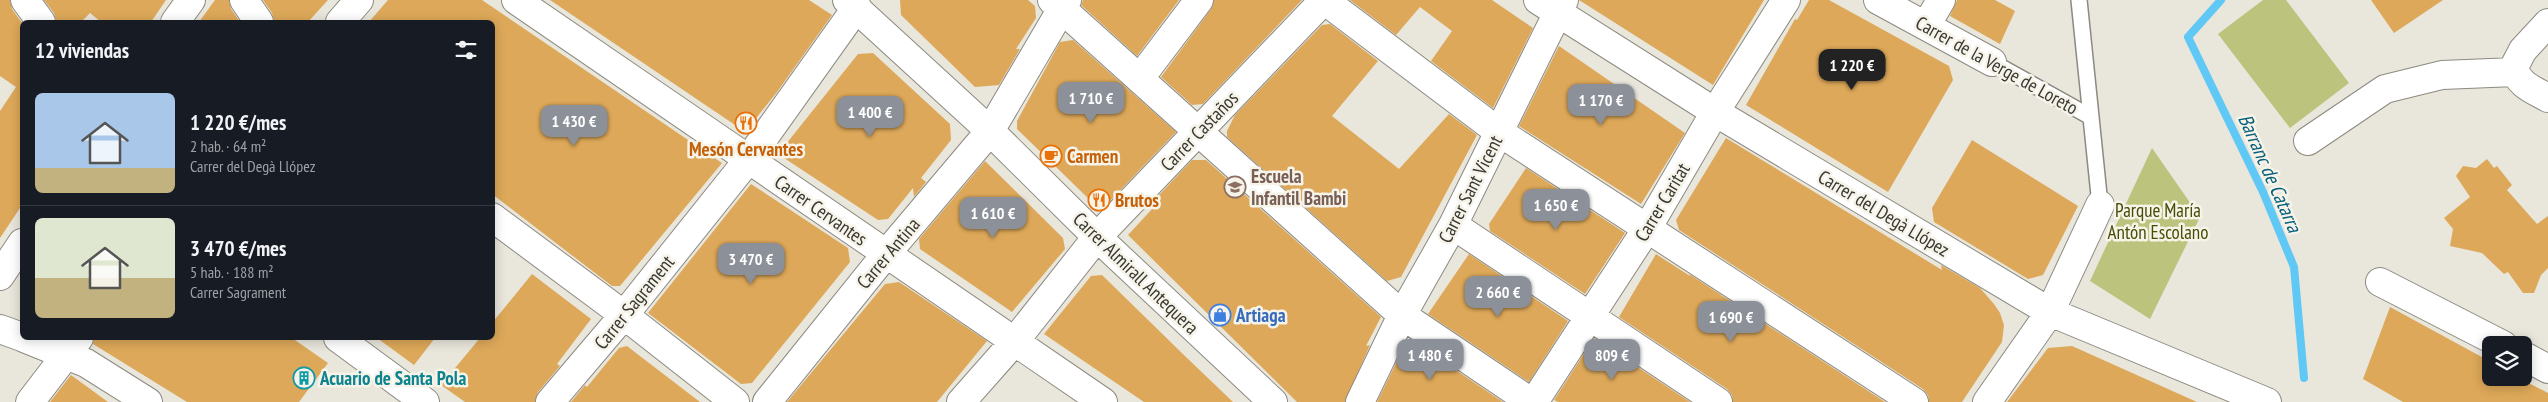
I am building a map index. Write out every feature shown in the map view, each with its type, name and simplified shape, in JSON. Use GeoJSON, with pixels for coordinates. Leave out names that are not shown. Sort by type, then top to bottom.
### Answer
{"type":"FeatureCollection","features":[{"type":"Feature","properties":{"kind":"street"},"geometry":{"type":"LineString","coordinates":[[25,0],[40,20]]}},
{"type":"Feature","properties":{"kind":"street"},"geometry":{"type":"LineString","coordinates":[[176,20],[191,0]]}},
{"type":"Feature","properties":{"kind":"street"},"geometry":{"type":"LineString","coordinates":[[244,0],[258,20]]}},
{"type":"Feature","properties":{"kind":"street"},"geometry":{"type":"LineString","coordinates":[[342,20],[359,0]]}},
{"type":"Feature","properties":{"kind":"street","name":"Carrer Cervantes"},"geometry":{"type":"LineString","coordinates":[[516,0],[1103,402]]}},
{"type":"Feature","properties":{"kind":"street"},"geometry":{"type":"LineString","coordinates":[[1140,78],[1199,0]]}},
{"type":"Feature","properties":{"kind":"street"},"geometry":{"type":"LineString","coordinates":[[1324,0],[1500,132],[1914,402]]}},
{"type":"Feature","properties":{"kind":"street","name":"Carrer Castaños"},"geometry":{"type":"LineString","coordinates":[[961,402],[1014,342],[1097,237],[1324,0]]}},
{"type":"Feature","properties":{"kind":"street","name":"Carrer Caritat"},"geometry":{"type":"LineString","coordinates":[[1533,402],[1648,227],[1715,112],[1786,0]]}},
{"type":"Feature","properties":{"kind":"street","name":"Carrer de la Verge de Loreto"},"geometry":{"type":"LineString","coordinates":[[1878,0],[1992,62]]}},
{"type":"Feature","properties":{"kind":"street"},"geometry":{"type":"LineString","coordinates":[[1926,26],[1941,0]]}},
{"type":"Feature","properties":{"kind":"street","name":"Carrer Sagrament"},"geometry":{"type":"LineString","coordinates":[[550,402],[624,315],[748,160],[852,2]]}},
{"type":"Feature","properties":{"kind":"street","name":"Carrer Almirall Antequera"},"geometry":{"type":"LineString","coordinates":[[852,2],[990,131],[1097,237],[1273,402]]}},
{"type":"Feature","properties":{"kind":"street"},"geometry":{"type":"LineString","coordinates":[[1061,3],[1199,132],[1402,315],[1533,402]]}},
{"type":"Feature","properties":{"kind":"street","name":"Carrer Antina"},"geometry":{"type":"LineString","coordinates":[[767,402],[886,254],[990,131],[1061,3]]}},
{"type":"Feature","properties":{"kind":"street","name":"Carrer Sant Vicent"},"geometry":{"type":"LineString","coordinates":[[1360,402],[1402,315],[1453,225],[1500,132],[1553,4]]}},
{"type":"Feature","properties":{"kind":"street","name":"Carrer del Degà Llópez"},"geometry":{"type":"LineString","coordinates":[[1553,4],[1715,112],[2050,312],[2256,400]]}},
{"type":"Feature","properties":{"kind":"street"},"geometry":{"type":"LineString","coordinates":[[2548,22],[2515,61],[2515,72],[2525,84],[2548,98]]}},
{"type":"Feature","properties":{"kind":"street"},"geometry":{"type":"LineString","coordinates":[[2308,141],[2384,89],[2442,75],[2515,72]]}},
{"type":"Feature","properties":{"kind":"street"},"geometry":{"type":"LineString","coordinates":[[1987,402],[2050,312],[2100,205]]}},
{"type":"Feature","properties":{"kind":"street"},"geometry":{"type":"LineString","coordinates":[[495,219],[624,315],[735,402]]}},
{"type":"Feature","properties":{"kind":"street"},"geometry":{"type":"LineString","coordinates":[[1453,225],[1718,402]]}},
{"type":"Feature","properties":{"kind":"street"},"geometry":{"type":"LineString","coordinates":[[0,276],[20,246]]}},
{"type":"Feature","properties":{"kind":"street"},"geometry":{"type":"LineString","coordinates":[[2380,282],[2485,336]]}},
{"type":"Feature","properties":{"kind":"street"},"geometry":{"type":"LineString","coordinates":[[0,329],[20,336]]}},
{"type":"Feature","properties":{"kind":"street"},"geometry":{"type":"LineString","coordinates":[[40,340],[73,346],[148,402]]}},
{"type":"Feature","properties":{"kind":"street"},"geometry":{"type":"LineString","coordinates":[[341,340],[425,402]]}},
{"type":"Feature","properties":{"kind":"street"},"geometry":{"type":"LineString","coordinates":[[30,402],[73,346]]}},
{"type":"Feature","properties":{"kind":"street"},"geometry":{"type":"LineString","coordinates":[[2532,360],[2548,369]]}},
{"type":"Feature","properties":{"kind":"lane"},"geometry":{"type":"LineString","coordinates":[[2079,0],[2089,116],[2100,205]]}},
{"type":"Feature","properties":{"kind":"lane","name":"Carrer de la Verge de Loreto"},"geometry":{"type":"LineString","coordinates":[[1992,62],[2089,116]]}},
{"type":"Feature","properties":{"kind":"green space"},"geometry":{"type":"Polygon","coordinates":[[[2263,0],[2286,0],[2349,83],[2290,128],[2218,34],[2263,0]]]}},
{"type":"Feature","properties":{"kind":"green space","name":"Parque María Antón Escolano"},"geometry":{"type":"Polygon","coordinates":[[[2152,148],[2200,217],[2150,319],[2090,281],[2152,148]]]}},
{"type":"Feature","properties":{"kind":"building"},"geometry":{"type":"Polygon","coordinates":[[[0,0],[10,0],[12,9],[20,20],[20,208],[0,238],[0,111],[16,87],[0,76],[0,0]]]}},
{"type":"Feature","properties":{"kind":"building"},"geometry":{"type":"Polygon","coordinates":[[[44,0],[166,0],[152,20],[99,20],[90,13],[83,20],[56,20],[54,13],[44,0]]]}},
{"type":"Feature","properties":{"kind":"building"},"geometry":{"type":"Polygon","coordinates":[[[215,0],[229,0],[231,9],[239,20],[200,20],[215,0]]]}},
{"type":"Feature","properties":{"kind":"building"},"geometry":{"type":"Polygon","coordinates":[[[263,0],[328,0],[310,20],[274,20],[272,13],[263,0]]]}},
{"type":"Feature","properties":{"kind":"building"},"geometry":{"type":"Polygon","coordinates":[[[388,0],[482,0],[722,163],[620,286],[612,286],[495,196],[495,20],[371,20],[388,0]]]}},
{"type":"Feature","properties":{"kind":"building"},"geometry":{"type":"Polygon","coordinates":[[[550,0],[809,0],[832,15],[777,92],[749,127],[741,129],[550,0]]]}},
{"type":"Feature","properties":{"kind":"building"},"geometry":{"type":"Polygon","coordinates":[[[900,0],[1028,0],[1035,6],[1036,18],[1016,49],[1020,49],[999,85],[975,87],[901,15],[900,0]]]}},
{"type":"Feature","properties":{"kind":"building"},"geometry":{"type":"Polygon","coordinates":[[[1083,0],[1179,0],[1137,56],[1081,5],[1083,0]]]}},
{"type":"Feature","properties":{"kind":"building"},"geometry":{"type":"Polygon","coordinates":[[[1214,0],[1302,0],[1203,104],[1192,105],[1161,77],[1211,9],[1214,0]]]}},
{"type":"Feature","properties":{"kind":"building"},"geometry":{"type":"Polygon","coordinates":[[[1350,0],[1492,0],[1533,28],[1493,108],[1431,61],[1452,31],[1420,7],[1396,35],[1350,0]]]}},
{"type":"Feature","properties":{"kind":"building"},"geometry":{"type":"Polygon","coordinates":[[[1579,0],[1764,0],[1713,85],[1579,0]]]}},
{"type":"Feature","properties":{"kind":"building"},"geometry":{"type":"Polygon","coordinates":[[[1809,0],[1829,0],[1949,66],[1953,80],[1888,192],[1746,105],[1795,19],[1797,20],[1809,0]]]}},
{"type":"Feature","properties":{"kind":"building"},"geometry":{"type":"Polygon","coordinates":[[[1957,0],[1995,0],[2015,11],[2000,44],[1950,16],[1957,0]]]}},
{"type":"Feature","properties":{"kind":"building"},"geometry":{"type":"Polygon","coordinates":[[[2371,0],[2443,0],[2394,33],[2371,0]]]}},
{"type":"Feature","properties":{"kind":"building"},"geometry":{"type":"Polygon","coordinates":[[[1330,24],[1378,61],[1332,116],[1399,169],[1449,114],[1477,135],[1401,277],[1387,281],[1227,137],[1227,131],[1235,115],[1322,25],[1330,24]]]}},
{"type":"Feature","properties":{"kind":"building"},"geometry":{"type":"Polygon","coordinates":[[[1073,40],[1176,132],[1107,204],[1092,202],[1017,129],[1017,121],[1060,42],[1073,40]]]}},
{"type":"Feature","properties":{"kind":"building"},"geometry":{"type":"Polygon","coordinates":[[[1559,46],[1685,133],[1641,204],[1519,126],[1559,46]]]}},
{"type":"Feature","properties":{"kind":"building"},"geometry":{"type":"Polygon","coordinates":[[[873,53],[950,124],[951,140],[921,178],[926,182],[914,197],[913,188],[888,219],[878,220],[778,154],[858,54],[873,53]]]}},
{"type":"Feature","properties":{"kind":"building"},"geometry":{"type":"Polygon","coordinates":[[[1726,138],[1942,270],[1941,265],[1980,288],[2000,313],[2004,325],[2002,342],[1962,402],[1929,402],[1928,395],[1923,389],[1679,230],[1676,220],[1726,138]]]}},
{"type":"Feature","properties":{"kind":"building"},"geometry":{"type":"Polygon","coordinates":[[[1972,140],[2078,206],[2043,275],[2028,279],[1934,222],[1932,208],[1972,140]]]}},
{"type":"Feature","properties":{"kind":"building"},"geometry":{"type":"Polygon","coordinates":[[[2487,159],[2494,168],[2497,166],[2512,185],[2507,190],[2537,224],[2548,216],[2548,268],[2541,275],[2534,293],[2523,293],[2508,272],[2504,274],[2482,253],[2450,246],[2453,229],[2444,218],[2470,197],[2456,176],[2463,166],[2476,168],[2487,159]]]}},
{"type":"Feature","properties":{"kind":"building"},"geometry":{"type":"Polygon","coordinates":[[[1192,160],[1206,160],[1381,317],[1366,346],[1370,345],[1345,402],[1297,402],[1128,235],[1153,208],[1147,208],[1192,160]]]}},
{"type":"Feature","properties":{"kind":"building"},"geometry":{"type":"Polygon","coordinates":[[[985,161],[1063,238],[1065,249],[1012,312],[920,249],[919,239],[985,161]]]}},
{"type":"Feature","properties":{"kind":"building"},"geometry":{"type":"Polygon","coordinates":[[[1526,168],[1625,233],[1585,294],[1490,231],[1489,224],[1526,168]]]}},
{"type":"Feature","properties":{"kind":"building"},"geometry":{"type":"Polygon","coordinates":[[[751,184],[848,248],[850,262],[752,383],[741,384],[648,313],[751,184]]]}},
{"type":"Feature","properties":{"kind":"building"},"geometry":{"type":"Polygon","coordinates":[[[1469,254],[1568,321],[1529,382],[1428,314],[1469,254]]]}},
{"type":"Feature","properties":{"kind":"building"},"geometry":{"type":"Polygon","coordinates":[[[1656,254],[1885,402],[1733,402],[1732,395],[1727,389],[1619,317],[1656,254]]]}},
{"type":"Feature","properties":{"kind":"building"},"geometry":{"type":"Polygon","coordinates":[[[532,274],[591,319],[557,364],[560,366],[538,392],[535,402],[465,402],[441,385],[478,340],[495,340],[495,319],[532,274]]]}},
{"type":"Feature","properties":{"kind":"building"},"geometry":{"type":"Polygon","coordinates":[[[1102,275],[1233,402],[1144,402],[1044,334],[1091,276],[1102,275]]]}},
{"type":"Feature","properties":{"kind":"building"},"geometry":{"type":"Polygon","coordinates":[[[899,282],[987,341],[937,402],[787,402],[885,284],[899,282]]]}},
{"type":"Feature","properties":{"kind":"building"},"geometry":{"type":"Polygon","coordinates":[[[2390,307],[2482,357],[2482,386],[2532,385],[2548,393],[2548,402],[2403,402],[2363,379],[2390,307]]]}},
{"type":"Feature","properties":{"kind":"building"},"geometry":{"type":"Polygon","coordinates":[[[1594,338],[1690,402],[1558,402],[1554,400],[1594,338]]]}},
{"type":"Feature","properties":{"kind":"building"},"geometry":{"type":"Polygon","coordinates":[[[94,340],[295,340],[328,363],[299,402],[187,402],[93,344],[94,340]]]}},
{"type":"Feature","properties":{"kind":"building"},"geometry":{"type":"Polygon","coordinates":[[[380,340],[433,340],[414,365],[380,340]]]}},
{"type":"Feature","properties":{"kind":"building"},"geometry":{"type":"Polygon","coordinates":[[[1411,340],[1503,402],[1377,402],[1399,357],[1411,340]]]}},
{"type":"Feature","properties":{"kind":"building"},"geometry":{"type":"Polygon","coordinates":[[[627,346],[700,402],[571,402],[585,385],[587,387],[619,348],[627,346]]]}},
{"type":"Feature","properties":{"kind":"building"},"geometry":{"type":"Polygon","coordinates":[[[2072,346],[2197,402],[2007,402],[2048,348],[2072,346]]]}},
{"type":"Feature","properties":{"kind":"building"},"geometry":{"type":"Polygon","coordinates":[[[71,375],[108,402],[50,402],[71,375]]]}},
{"type":"Feature","properties":{"kind":"waterway","name":"Barranc de Catarra"},"geometry":{"type":"LineString","coordinates":[[2221,0],[2188,37],[2263,192],[2294,267],[2304,378]]}},
{"type":"Feature","properties":{"kind":"place","name":"Mesón Cervantes"},"geometry":{"type":"Point","coordinates":[746,123]}},
{"type":"Feature","properties":{"kind":"place","name":"Carmen"},"geometry":{"type":"Point","coordinates":[1051,156]}},
{"type":"Feature","properties":{"kind":"place","name":"Escuela Infantil Bambi"},"geometry":{"type":"Point","coordinates":[1235,187]}},
{"type":"Feature","properties":{"kind":"place","name":"Brutos"},"geometry":{"type":"Point","coordinates":[1099,200]}},
{"type":"Feature","properties":{"kind":"place","name":"Artiaga"},"geometry":{"type":"Point","coordinates":[1220,315]}},
{"type":"Feature","properties":{"kind":"place","name":"Acuario de Santa Pola"},"geometry":{"type":"Point","coordinates":[304,378]}}]}
